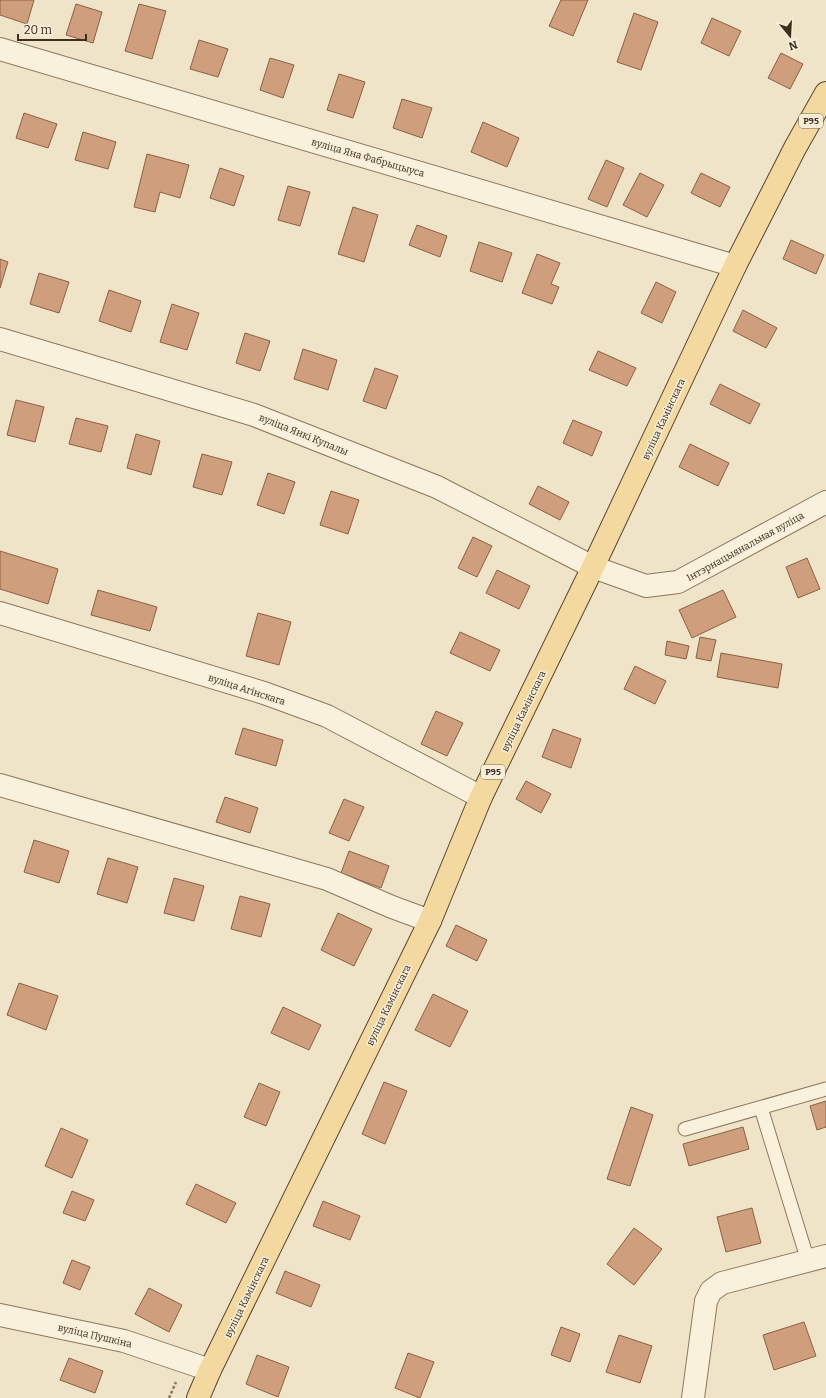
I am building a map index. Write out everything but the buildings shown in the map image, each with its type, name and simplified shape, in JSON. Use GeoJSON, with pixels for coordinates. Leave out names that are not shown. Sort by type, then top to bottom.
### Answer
{"type":"FeatureCollection","features":[{"type":"Feature","properties":{"kind":"main road","name":"вуліца Камінскага"},"geometry":{"type":"LineString","coordinates":[[198,1398],[210,1370],[430,921],[481,797],[593,567],[735,266],[795,148],[826,93]]}},
{"type":"Feature","properties":{"kind":"street","name":"вуліца Яна Фабрыцыуса"},"geometry":{"type":"LineString","coordinates":[[0,50],[735,266]]}},
{"type":"Feature","properties":{"kind":"street","name":"вуліца Янкі Купалы"},"geometry":{"type":"LineString","coordinates":[[0,339],[254,415],[437,487],[593,567]]}},
{"type":"Feature","properties":{"kind":"street","name":"Інтэрнацыянальная вуліца"},"geometry":{"type":"LineString","coordinates":[[593,567],[646,586],[678,582],[826,502]]}},
{"type":"Feature","properties":{"kind":"street","name":"вуліца Агінскага"},"geometry":{"type":"LineString","coordinates":[[0,613],[264,693],[327,716],[481,797]]}},
{"type":"Feature","properties":{"kind":"street"},"geometry":{"type":"LineString","coordinates":[[0,786],[327,879],[392,907],[430,921]]}},
{"type":"Feature","properties":{"kind":"street"},"geometry":{"type":"LineString","coordinates":[[692,1398],[706,1301],[711,1291],[722,1284],[817,1258]]}},
{"type":"Feature","properties":{"kind":"street","name":"вуліца Пушкіна"},"geometry":{"type":"LineString","coordinates":[[0,1315],[124,1341],[210,1370]]}},
{"type":"Feature","properties":{"kind":"lane"},"geometry":{"type":"LineString","coordinates":[[685,1129],[826,1089]]}},
{"type":"Feature","properties":{"kind":"lane"},"geometry":{"type":"LineString","coordinates":[[761,1108],[817,1258]]}}]}
